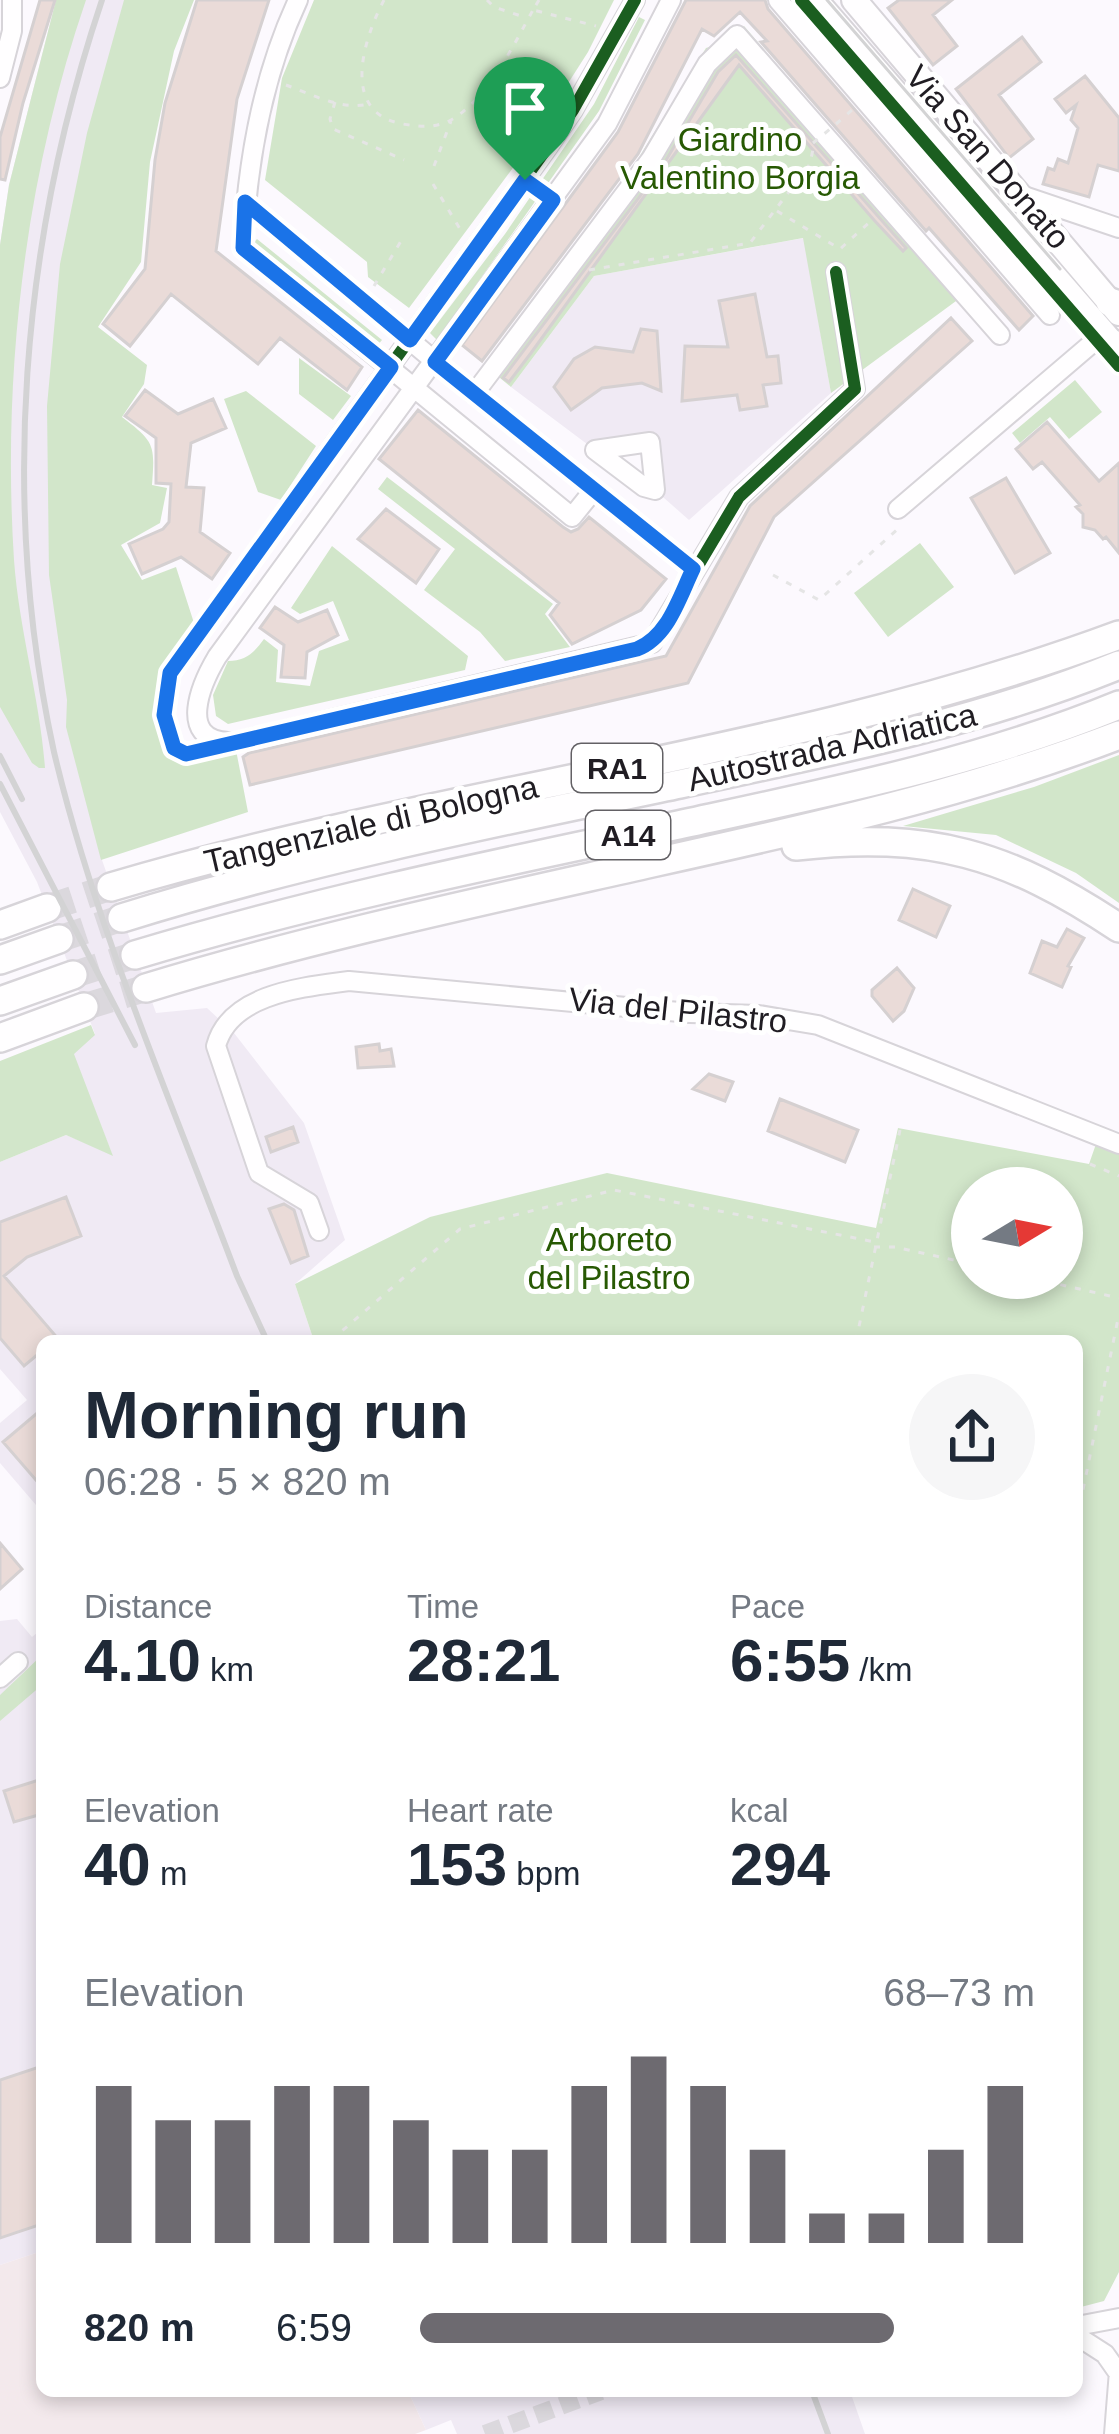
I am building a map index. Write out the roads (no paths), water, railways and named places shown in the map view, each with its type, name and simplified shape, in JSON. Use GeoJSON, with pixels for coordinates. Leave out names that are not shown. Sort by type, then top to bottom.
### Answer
{"type":"FeatureCollection","features":[{"type":"Feature","properties":{"kind":"highway","name":"Tangenziale di Bologna"},"geometry":{"type":"LineString","coordinates":[[111,887],[360,821],[928,699],[1119,635]]}},
{"type":"Feature","properties":{"kind":"highway","name":"Autostrada Adriatica"},"geometry":{"type":"LineString","coordinates":[[122,919],[364,851],[923,731],[1119,664]]}},
{"type":"Feature","properties":{"kind":"highway","name":"Autostrada Adriatica"},"geometry":{"type":"LineString","coordinates":[[135,956],[373,891],[848,788],[1022,740],[1119,705]]}},
{"type":"Feature","properties":{"kind":"highway"},"geometry":{"type":"LineString","coordinates":[[146,988],[354,931],[924,798],[1119,735]]}},
{"type":"Feature","properties":{"kind":"highway"},"geometry":{"type":"LineString","coordinates":[[649,864],[833,842],[922,844],[1015,868],[1119,928]]}},
{"type":"Feature","properties":{"kind":"highway"},"geometry":{"type":"LineString","coordinates":[[0,923],[41,910]]}},
{"type":"Feature","properties":{"kind":"highway"},"geometry":{"type":"LineString","coordinates":[[0,960],[59,939]]}},
{"type":"Feature","properties":{"kind":"highway"},"geometry":{"type":"LineString","coordinates":[[0,1001],[73,976]]}},
{"type":"Feature","properties":{"kind":"highway"},"geometry":{"type":"LineString","coordinates":[[0,1038],[85,1007]]}},
{"type":"Feature","properties":{"kind":"main road","name":"Via San Donato"},"geometry":{"type":"LineString","coordinates":[[815,0],[1115,328]]}},
{"type":"Feature","properties":{"kind":"main road","name":"Via San Donato"},"geometry":{"type":"LineString","coordinates":[[862,3],[1016,193],[1115,328]]}},
{"type":"Feature","properties":{"kind":"street"},"geometry":{"type":"LineString","coordinates":[[0,78],[12,31],[12,0]]}},
{"type":"Feature","properties":{"kind":"street"},"geometry":{"type":"LineString","coordinates":[[298,0],[268,80],[245,202],[243,248],[572,517],[593,491]]}},
{"type":"Feature","properties":{"kind":"street"},"geometry":{"type":"LineString","coordinates":[[232,743],[206,736],[198,726],[196,702],[203,680],[607,124],[671,0]]}},
{"type":"Feature","properties":{"kind":"street","name":"Via San Donato"},"geometry":{"type":"LineString","coordinates":[[778,0],[1050,315]]}},
{"type":"Feature","properties":{"kind":"street"},"geometry":{"type":"LineString","coordinates":[[660,20],[633,3],[573,110],[525,180],[170,673],[164,715],[174,748],[186,754],[652,643],[739,496],[855,389],[836,272]]}},
{"type":"Feature","properties":{"kind":"street"},"geometry":{"type":"LineString","coordinates":[[838,26],[862,3]]}},
{"type":"Feature","properties":{"kind":"street"},"geometry":{"type":"LineString","coordinates":[[474,394],[651,159],[706,64],[736,35],[1000,335]]}},
{"type":"Feature","properties":{"kind":"street"},"geometry":{"type":"LineString","coordinates":[[525,180],[553,200]]}},
{"type":"Feature","properties":{"kind":"street"},"geometry":{"type":"LineString","coordinates":[[1016,193],[1119,228]]}},
{"type":"Feature","properties":{"kind":"street"},"geometry":{"type":"LineString","coordinates":[[245,202],[693,569]]}},
{"type":"Feature","properties":{"kind":"street"},"geometry":{"type":"LineString","coordinates":[[900,518],[1115,328]]}},
{"type":"Feature","properties":{"kind":"street","name":"Via del Pilastro"},"geometry":{"type":"LineString","coordinates":[[319,1231],[309,1203],[259,1174],[216,1046],[226,1025],[246,1008],[270,997],[350,981],[690,1013],[759,1015],[818,1025],[1119,1144]]}},
{"type":"Feature","properties":{"kind":"street"},"geometry":{"type":"LineString","coordinates":[[0,1678],[18,1662]]}},
{"type":"Feature","properties":{"kind":"street"},"geometry":{"type":"LineString","coordinates":[[1083,2325],[1119,2318]]}},
{"type":"Feature","properties":{"kind":"street"},"geometry":{"type":"LineString","coordinates":[[1083,2340],[1105,2354],[1119,2373],[1114,2434]]}},
{"type":"Feature","properties":{"kind":"tunnel"},"geometry":{"type":"LineString","coordinates":[[47,908],[111,887]]}},
{"type":"Feature","properties":{"kind":"tunnel"},"geometry":{"type":"LineString","coordinates":[[59,939],[122,918]]}},
{"type":"Feature","properties":{"kind":"tunnel"},"geometry":{"type":"LineString","coordinates":[[73,975],[135,955]]}},
{"type":"Feature","properties":{"kind":"tunnel"},"geometry":{"type":"LineString","coordinates":[[84,1007],[146,988]]}},
{"type":"Feature","properties":{"kind":"tunnel"},"geometry":{"type":"LineString","coordinates":[[485,2434],[585,2397]]}},
{"type":"Feature","properties":{"kind":"tram line"},"geometry":{"type":"LineString","coordinates":[[827,0],[1060,269]]}},
{"type":"Feature","properties":{"kind":"railway"},"geometry":{"type":"LineString","coordinates":[[102,0],[74,91],[53,184],[27,373],[27,563],[37,658],[71,819],[113,951],[237,1276],[264,1335]]}},
{"type":"Feature","properties":{"kind":"railway"},"geometry":{"type":"LineString","coordinates":[[0,756],[22,799]]}},
{"type":"Feature","properties":{"kind":"railway"},"geometry":{"type":"LineString","coordinates":[[0,784],[135,1045]]}},
{"type":"Feature","properties":{"kind":"railway"},"geometry":{"type":"LineString","coordinates":[[814,2397],[828,2434]]}},
{"type":"Feature","properties":{"kind":"park label","name":"Giardino Valentino Borgia"},"geometry":{"type":"Point","coordinates":[740,158]}},
{"type":"Feature","properties":{"kind":"park label","name":"Arboreto del Pilastro"},"geometry":{"type":"Point","coordinates":[609,1258]}}]}
